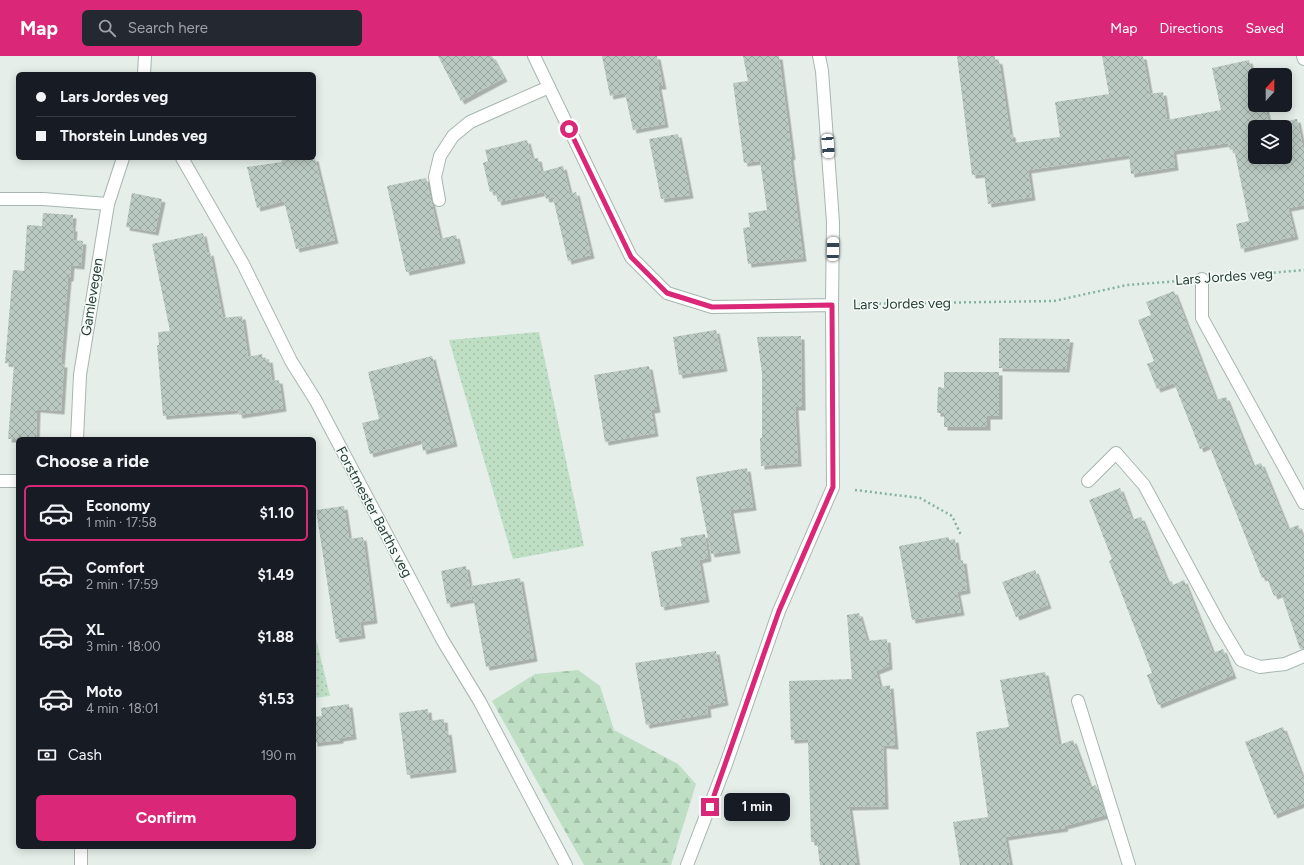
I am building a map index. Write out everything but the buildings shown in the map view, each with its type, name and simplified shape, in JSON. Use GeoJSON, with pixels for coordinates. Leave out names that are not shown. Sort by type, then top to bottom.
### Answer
{"type":"FeatureCollection","features":[{"type":"Feature","properties":{"kind":"street"},"geometry":{"type":"LineString","coordinates":[[144,72],[145,56]]}},
{"type":"Feature","properties":{"kind":"street"},"geometry":{"type":"LineString","coordinates":[[534,56],[631,257],[667,293],[712,307],[832,305]]}},
{"type":"Feature","properties":{"kind":"street"},"geometry":{"type":"LineString","coordinates":[[687,865],[726,764],[779,611],[833,487],[833,222],[822,71],[819,56]]}},
{"type":"Feature","properties":{"kind":"street"},"geometry":{"type":"LineString","coordinates":[[439,200],[436,177],[440,156],[453,136],[470,122],[549,88]]}},
{"type":"Feature","properties":{"kind":"street","name":"Gamlevegen"},"geometry":{"type":"LineString","coordinates":[[78,437],[80,375],[108,204],[122,160]]}},
{"type":"Feature","properties":{"kind":"street","name":"Forstmester Barths veg"},"geometry":{"type":"LineString","coordinates":[[183,160],[243,264],[291,361],[316,401],[442,641],[480,702],[566,865]]}},
{"type":"Feature","properties":{"kind":"street"},"geometry":{"type":"LineString","coordinates":[[0,199],[43,199],[108,204]]}},
{"type":"Feature","properties":{"kind":"street"},"geometry":{"type":"LineString","coordinates":[[1202,279],[1202,318],[1304,503]]}},
{"type":"Feature","properties":{"kind":"street"},"geometry":{"type":"LineString","coordinates":[[1088,481],[1116,453],[1144,485],[1220,625],[1242,660],[1260,667],[1285,664],[1304,656]]}},
{"type":"Feature","properties":{"kind":"street"},"geometry":{"type":"LineString","coordinates":[[0,481],[16,481]]}},
{"type":"Feature","properties":{"kind":"street"},"geometry":{"type":"LineString","coordinates":[[1078,701],[1129,865]]}},
{"type":"Feature","properties":{"kind":"street"},"geometry":{"type":"LineString","coordinates":[[81,849],[81,865]]}},
{"type":"Feature","properties":{"kind":"path","name":"Lars Jordes veg"},"geometry":{"type":"LineString","coordinates":[[832,305],[1054,301],[1127,285],[1304,270]]}},
{"type":"Feature","properties":{"kind":"path"},"geometry":{"type":"LineString","coordinates":[[869,492],[920,498],[935,505],[952,516],[961,535]]}},
{"type":"Feature","properties":{"kind":"green space"},"geometry":{"type":"Polygon","coordinates":[[[539,332],[584,546],[513,559],[449,340],[539,332]]]}},
{"type":"Feature","properties":{"kind":"green space"},"geometry":{"type":"Polygon","coordinates":[[[316,639],[330,696],[316,698],[316,639]]]}},
{"type":"Feature","properties":{"kind":"green space"},"geometry":{"type":"Polygon","coordinates":[[[578,670],[600,686],[614,730],[678,764],[696,784],[671,865],[584,865],[492,701],[535,674],[578,670]]]}},
{"type":"Feature","properties":{"kind":"route"},"geometry":{"type":"LineString","coordinates":[[569,129],[631,257],[667,293],[712,307],[832,305],[833,487],[779,611],[710,807]]}}]}
